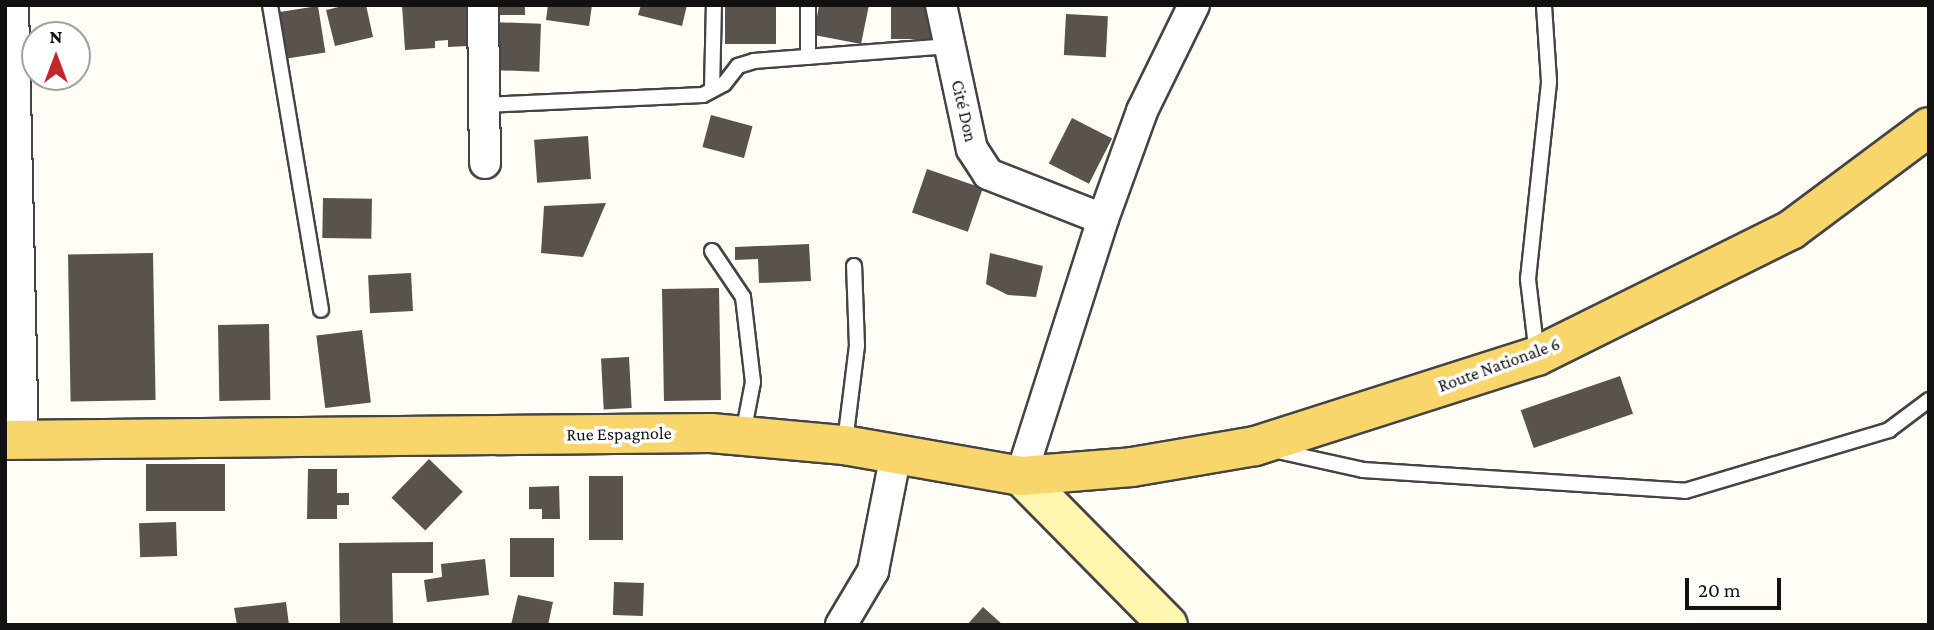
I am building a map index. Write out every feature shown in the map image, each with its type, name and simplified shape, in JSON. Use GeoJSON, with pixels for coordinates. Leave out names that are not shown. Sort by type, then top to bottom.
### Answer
{"type":"FeatureCollection","features":[{"type":"Feature","properties":{"kind":"main road","name":"Route Nationale 6"},"geometry":{"type":"LineString","coordinates":[[1021,476],[1132,467],[1255,446],[1537,356],[1791,230],[1929,127]]}},
{"type":"Feature","properties":{"kind":"main road","name":"Rue Espagnole"},"geometry":{"type":"LineString","coordinates":[[14,440],[698,433],[844,445],[1021,476]]}},
{"type":"Feature","properties":{"kind":"street"},"geometry":{"type":"LineString","coordinates":[[13,5],[14,440]]}},
{"type":"Feature","properties":{"kind":"street"},"geometry":{"type":"LineString","coordinates":[[484,5],[485,163]]}},
{"type":"Feature","properties":{"kind":"street","name":"Cité Don"},"geometry":{"type":"LineString","coordinates":[[942,5],[948,46],[972,149],[988,174],[1103,219]]}},
{"type":"Feature","properties":{"kind":"street"},"geometry":{"type":"LineString","coordinates":[[1168,625],[1021,476],[1103,219],[1142,111],[1194,5]]}},
{"type":"Feature","properties":{"kind":"street"},"geometry":{"type":"LineString","coordinates":[[841,625],[873,570],[896,454]]}},
{"type":"Feature","properties":{"kind":"lane"},"geometry":{"type":"LineString","coordinates":[[271,5],[321,310]]}},
{"type":"Feature","properties":{"kind":"lane"},"geometry":{"type":"LineString","coordinates":[[712,90],[715,5]]}},
{"type":"Feature","properties":{"kind":"lane"},"geometry":{"type":"LineString","coordinates":[[808,5],[808,57]]}},
{"type":"Feature","properties":{"kind":"lane"},"geometry":{"type":"LineString","coordinates":[[1537,356],[1528,278],[1549,81],[1544,5]]}},
{"type":"Feature","properties":{"kind":"lane"},"geometry":{"type":"LineString","coordinates":[[484,105],[703,94],[724,84],[738,66],[754,61],[948,46]]}},
{"type":"Feature","properties":{"kind":"lane"},"geometry":{"type":"LineString","coordinates":[[712,251],[743,297],[753,382],[743,436]]}},
{"type":"Feature","properties":{"kind":"lane"},"geometry":{"type":"LineString","coordinates":[[844,445],[857,346],[854,266]]}},
{"type":"Feature","properties":{"kind":"lane"},"geometry":{"type":"LineString","coordinates":[[1255,446],[1363,470],[1685,491],[1889,430],[1929,400]]}},
{"type":"Feature","properties":{"kind":"building"},"geometry":{"type":"Polygon","coordinates":[[[347,5],[366,5],[373,37],[335,46],[326,10],[347,5]]]}},
{"type":"Feature","properties":{"kind":"building"},"geometry":{"type":"Polygon","coordinates":[[[402,5],[466,5],[468,46],[448,47],[448,40],[435,41],[435,48],[405,50],[402,5]]]}},
{"type":"Feature","properties":{"kind":"building"},"geometry":{"type":"Polygon","coordinates":[[[489,5],[525,5],[525,15],[489,15],[489,5]]]}},
{"type":"Feature","properties":{"kind":"building"},"geometry":{"type":"Polygon","coordinates":[[[548,5],[592,5],[589,26],[546,20],[548,5]]]}},
{"type":"Feature","properties":{"kind":"building"},"geometry":{"type":"Polygon","coordinates":[[[641,5],[687,5],[682,26],[638,15],[641,5]]]}},
{"type":"Feature","properties":{"kind":"building"},"geometry":{"type":"Polygon","coordinates":[[[725,5],[776,5],[776,44],[725,44],[725,5]]]}},
{"type":"Feature","properties":{"kind":"building"},"geometry":{"type":"Polygon","coordinates":[[[819,5],[869,5],[861,44],[814,35],[819,5]]]}},
{"type":"Feature","properties":{"kind":"building"},"geometry":{"type":"Polygon","coordinates":[[[891,5],[931,5],[931,39],[891,39],[891,5]]]}},
{"type":"Feature","properties":{"kind":"building"},"geometry":{"type":"Polygon","coordinates":[[[318,6],[325,52],[284,59],[277,13],[318,6]]]}},
{"type":"Feature","properties":{"kind":"building"},"geometry":{"type":"Polygon","coordinates":[[[1066,14],[1108,16],[1106,57],[1064,55],[1066,14]]]}},
{"type":"Feature","properties":{"kind":"building"},"geometry":{"type":"Polygon","coordinates":[[[491,22],[541,24],[539,72],[489,70],[491,22]]]}},
{"type":"Feature","properties":{"kind":"building"},"geometry":{"type":"Polygon","coordinates":[[[711,115],[753,126],[744,158],[702,147],[711,115]]]}},
{"type":"Feature","properties":{"kind":"building"},"geometry":{"type":"Polygon","coordinates":[[[1072,118],[1112,138],[1089,184],[1049,163],[1072,118]]]}},
{"type":"Feature","properties":{"kind":"building"},"geometry":{"type":"Polygon","coordinates":[[[588,136],[591,179],[537,183],[534,140],[588,136]]]}},
{"type":"Feature","properties":{"kind":"building"},"geometry":{"type":"Polygon","coordinates":[[[927,169],[983,188],[968,232],[912,212],[927,169]]]}},
{"type":"Feature","properties":{"kind":"building"},"geometry":{"type":"Polygon","coordinates":[[[323,198],[372,199],[371,239],[322,238],[323,198]]]}},
{"type":"Feature","properties":{"kind":"building"},"geometry":{"type":"Polygon","coordinates":[[[606,203],[583,257],[541,253],[544,206],[606,203]]]}},
{"type":"Feature","properties":{"kind":"building"},"geometry":{"type":"Polygon","coordinates":[[[809,244],[811,281],[759,283],[758,259],[735,260],[735,247],[809,244]]]}},
{"type":"Feature","properties":{"kind":"building"},"geometry":{"type":"Polygon","coordinates":[[[153,253],[156,400],[71,401],[68,254],[153,253]]]}},
{"type":"Feature","properties":{"kind":"building"},"geometry":{"type":"Polygon","coordinates":[[[990,253],[1043,266],[1036,297],[1008,295],[986,284],[990,253]]]}},
{"type":"Feature","properties":{"kind":"building"},"geometry":{"type":"Polygon","coordinates":[[[411,273],[413,311],[370,313],[368,275],[411,273]]]}},
{"type":"Feature","properties":{"kind":"building"},"geometry":{"type":"Polygon","coordinates":[[[719,288],[721,400],[664,401],[662,289],[719,288]]]}},
{"type":"Feature","properties":{"kind":"building"},"geometry":{"type":"Polygon","coordinates":[[[269,324],[270,400],[219,401],[218,325],[269,324]]]}},
{"type":"Feature","properties":{"kind":"building"},"geometry":{"type":"Polygon","coordinates":[[[362,330],[371,402],[325,408],[316,336],[362,330]]]}},
{"type":"Feature","properties":{"kind":"building"},"geometry":{"type":"Polygon","coordinates":[[[629,357],[632,408],[604,409],[601,358],[629,357]]]}},
{"type":"Feature","properties":{"kind":"building"},"geometry":{"type":"Polygon","coordinates":[[[1620,376],[1633,414],[1534,448],[1521,410],[1620,376]]]}},
{"type":"Feature","properties":{"kind":"building"},"geometry":{"type":"Polygon","coordinates":[[[429,459],[463,492],[425,530],[391,498],[429,459]]]}},
{"type":"Feature","properties":{"kind":"building"},"geometry":{"type":"Polygon","coordinates":[[[146,464],[225,464],[225,511],[146,511],[146,464]]]}},
{"type":"Feature","properties":{"kind":"building"},"geometry":{"type":"Polygon","coordinates":[[[308,469],[337,469],[337,493],[349,493],[349,505],[337,505],[337,519],[307,519],[308,469]]]}},
{"type":"Feature","properties":{"kind":"building"},"geometry":{"type":"Polygon","coordinates":[[[589,476],[623,476],[623,540],[589,540],[589,476]]]}},
{"type":"Feature","properties":{"kind":"building"},"geometry":{"type":"Polygon","coordinates":[[[559,486],[560,519],[542,519],[542,509],[529,509],[529,487],[559,486]]]}},
{"type":"Feature","properties":{"kind":"building"},"geometry":{"type":"Polygon","coordinates":[[[176,522],[177,556],[140,557],[139,523],[176,522]]]}},
{"type":"Feature","properties":{"kind":"building"},"geometry":{"type":"Polygon","coordinates":[[[510,538],[554,538],[554,577],[510,577],[510,538]]]}},
{"type":"Feature","properties":{"kind":"building"},"geometry":{"type":"Polygon","coordinates":[[[433,542],[433,573],[392,573],[393,624],[340,625],[339,543],[433,542]]]}},
{"type":"Feature","properties":{"kind":"building"},"geometry":{"type":"Polygon","coordinates":[[[485,559],[489,595],[427,602],[424,580],[442,577],[441,564],[485,559]]]}},
{"type":"Feature","properties":{"kind":"building"},"geometry":{"type":"Polygon","coordinates":[[[614,582],[644,583],[643,616],[613,615],[614,582]]]}},
{"type":"Feature","properties":{"kind":"building"},"geometry":{"type":"Polygon","coordinates":[[[518,595],[553,602],[548,625],[511,625],[518,595]]]}},
{"type":"Feature","properties":{"kind":"building"},"geometry":{"type":"Polygon","coordinates":[[[286,602],[289,625],[237,625],[234,608],[286,602]]]}},
{"type":"Feature","properties":{"kind":"building"},"geometry":{"type":"Polygon","coordinates":[[[983,607],[1003,625],[967,625],[983,607]]]}}]}
